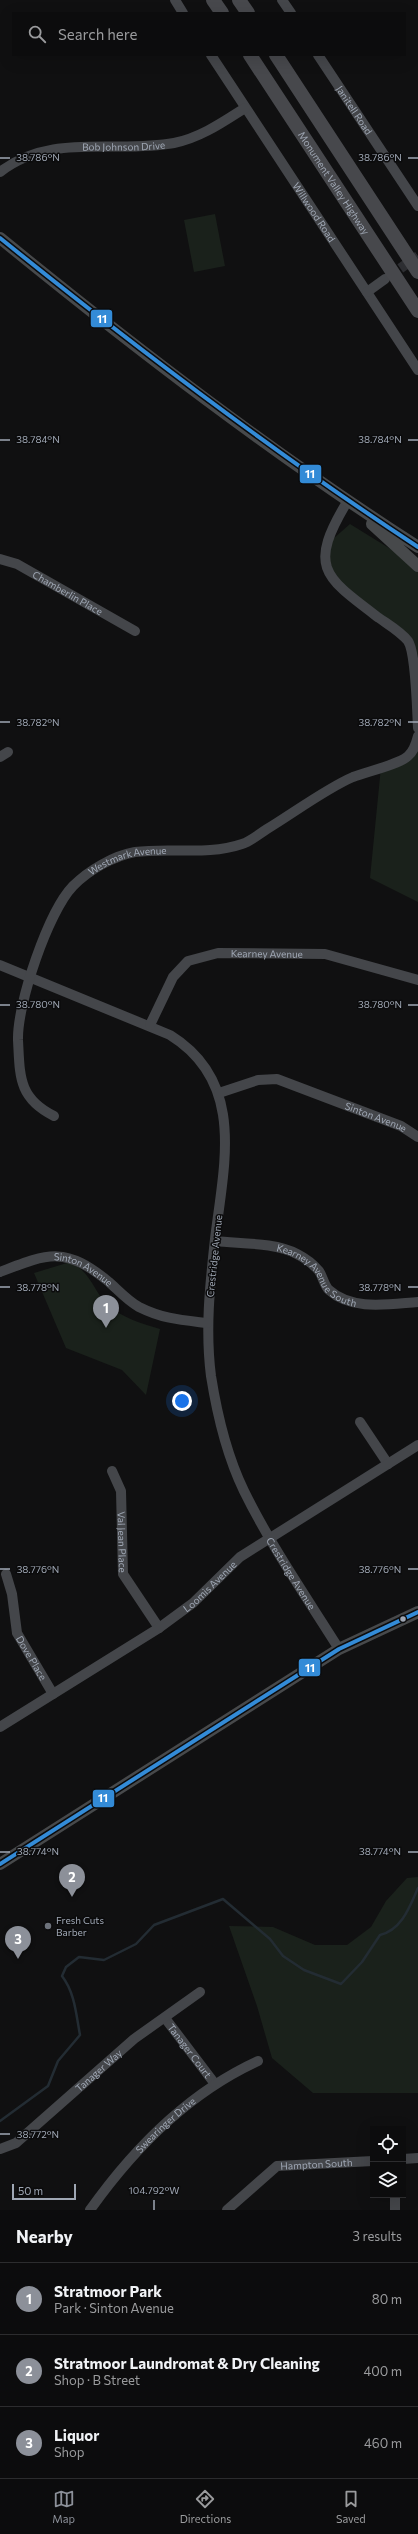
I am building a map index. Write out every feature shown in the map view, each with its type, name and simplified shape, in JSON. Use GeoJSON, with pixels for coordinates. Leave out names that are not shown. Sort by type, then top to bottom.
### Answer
{"type":"FeatureCollection","features":[{"type":"Feature","properties":{"kind":"highway"},"geometry":{"type":"LineString","coordinates":[[213,0],[221,12]]}},
{"type":"Feature","properties":{"kind":"highway"},"geometry":{"type":"LineString","coordinates":[[239,0],[247,12]]}},
{"type":"Feature","properties":{"kind":"highway","name":"Monument Valley Highway"},"geometry":{"type":"LineString","coordinates":[[251,56],[418,311]]}},
{"type":"Feature","properties":{"kind":"highway"},"geometry":{"type":"LineString","coordinates":[[277,56],[418,272]]}},
{"type":"Feature","properties":{"kind":"main road"},"geometry":{"type":"LineString","coordinates":[[0,238],[194,391],[347,502],[418,547]]}},
{"type":"Feature","properties":{"kind":"main road"},"geometry":{"type":"LineString","coordinates":[[347,502],[418,566]]}},
{"type":"Feature","properties":{"kind":"main road"},"geometry":{"type":"LineString","coordinates":[[0,1864],[339,1650],[418,1612]]}},
{"type":"Feature","properties":{"kind":"street"},"geometry":{"type":"LineString","coordinates":[[175,0],[182,12]]}},
{"type":"Feature","properties":{"kind":"street"},"geometry":{"type":"LineString","coordinates":[[282,0],[289,12]]}},
{"type":"Feature","properties":{"kind":"street","name":"Willwood Road"},"geometry":{"type":"LineString","coordinates":[[211,56],[418,370]]}},
{"type":"Feature","properties":{"kind":"street","name":"Janitell Road"},"geometry":{"type":"LineString","coordinates":[[319,56],[418,206]]}},
{"type":"Feature","properties":{"kind":"street","name":"Bob Johnson Drive"},"geometry":{"type":"LineString","coordinates":[[0,172],[27,155],[54,148],[151,146],[180,142],[214,127],[245,108]]}},
{"type":"Feature","properties":{"kind":"street"},"geometry":{"type":"LineString","coordinates":[[367,292],[385,279]]}},
{"type":"Feature","properties":{"kind":"street"},"geometry":{"type":"LineString","coordinates":[[347,502],[324,546],[324,561],[337,584],[409,642],[413,659],[418,728]]}},
{"type":"Feature","properties":{"kind":"street","name":"Chamberlin Place"},"geometry":{"type":"LineString","coordinates":[[0,559],[16,564],[134,631]]}},
{"type":"Feature","properties":{"kind":"street","name":"Westmark Avenue"},"geometry":{"type":"LineString","coordinates":[[54,1116],[37,1108],[25,1092],[19,1067],[18,1030],[29,975],[59,904],[72,886],[90,871],[109,860],[135,852],[217,850],[243,844],[351,778],[408,757],[417,741]]}},
{"type":"Feature","properties":{"kind":"street","name":"Kearney Avenue"},"geometry":{"type":"LineString","coordinates":[[150,1025],[173,977],[188,961],[218,953],[325,954],[418,980]]}},
{"type":"Feature","properties":{"kind":"street","name":"Crestridge Avenue"},"geometry":{"type":"LineString","coordinates":[[0,965],[29,975],[150,1025],[170,1035],[194,1052],[204,1064],[219,1093],[226,1137],[207,1323],[211,1375],[228,1449],[244,1490],[269,1537],[339,1650]]}},
{"type":"Feature","properties":{"kind":"street","name":"Sinton Avenue"},"geometry":{"type":"LineString","coordinates":[[219,1093],[258,1080],[277,1079],[401,1126],[418,1137]]}},
{"type":"Feature","properties":{"kind":"street","name":"Kearney Avenue South"},"geometry":{"type":"LineString","coordinates":[[215,1241],[281,1248],[296,1254],[318,1271],[328,1289],[357,1303],[379,1305],[418,1302]]}},
{"type":"Feature","properties":{"kind":"street","name":"Sinton Avenue"},"geometry":{"type":"LineString","coordinates":[[0,1272],[40,1257],[60,1256],[78,1260],[89,1266],[138,1306],[164,1318],[207,1323]]}},
{"type":"Feature","properties":{"kind":"street"},"geometry":{"type":"LineString","coordinates":[[360,1422],[388,1464]]}},
{"type":"Feature","properties":{"kind":"street","name":"Loomis Avenue"},"geometry":{"type":"LineString","coordinates":[[0,1726],[159,1628],[193,1603],[240,1557],[269,1537],[418,1445]]}},
{"type":"Feature","properties":{"kind":"street","name":"Val Jean Place"},"geometry":{"type":"LineString","coordinates":[[112,1471],[121,1491],[123,1574],[159,1628]]}},
{"type":"Feature","properties":{"kind":"street","name":"Dove Place"},"geometry":{"type":"LineString","coordinates":[[6,1574],[12,1594],[17,1633],[53,1694]]}},
{"type":"Feature","properties":{"kind":"street","name":"Tanager Way"},"geometry":{"type":"LineString","coordinates":[[0,2149],[16,2142],[134,2039],[200,1992]]}},
{"type":"Feature","properties":{"kind":"street","name":"Tanager Court"},"geometry":{"type":"LineString","coordinates":[[165,2018],[215,2084]]}},
{"type":"Feature","properties":{"kind":"street","name":"Swearinger Drive"},"geometry":{"type":"LineString","coordinates":[[90,2210],[126,2162],[155,2131],[215,2084],[258,2061]]}},
{"type":"Feature","properties":{"kind":"street"},"geometry":{"type":"LineString","coordinates":[[406,2159],[418,2158]]}},
{"type":"Feature","properties":{"kind":"street","name":"Hampton South"},"geometry":{"type":"LineString","coordinates":[[227,2210],[277,2166],[370,2161]]}},
{"type":"Feature","properties":{"kind":"street"},"geometry":{"type":"LineString","coordinates":[[395,2198],[395,2210]]}},
{"type":"Feature","properties":{"kind":"shaded area"},"geometry":{"type":"Polygon","coordinates":[[[215,214],[225,266],[194,272],[184,220],[215,214]]]}},
{"type":"Feature","properties":{"kind":"shaded area"},"geometry":{"type":"Polygon","coordinates":[[[350,524],[418,566],[418,728],[413,659],[401,634],[337,584],[325,546],[350,524]]]}},
{"type":"Feature","properties":{"kind":"shaded area"},"geometry":{"type":"Polygon","coordinates":[[[418,735],[418,902],[370,878],[381,767],[407,757],[418,735]]]}},
{"type":"Feature","properties":{"kind":"shaded area"},"geometry":{"type":"Polygon","coordinates":[[[67,1263],[81,1269],[109,1306],[120,1314],[160,1329],[146,1395],[122,1370],[66,1348],[34,1273],[67,1263]]]}},
{"type":"Feature","properties":{"kind":"shaded area"},"geometry":{"type":"Polygon","coordinates":[[[418,1877],[418,2093],[313,2093],[272,2058],[257,2006],[229,1926],[273,1927],[315,1945],[347,1945],[371,1927],[386,1901],[407,1878],[418,1877]]]}},
{"type":"Feature","properties":{"kind":"waterway"},"geometry":{"type":"LineString","coordinates":[[0,2121],[48,2086],[58,2061],[80,2035],[70,1989],[62,1976],[66,1967],[79,1957],[104,1960],[136,1944],[154,1925],[223,1899],[270,1939],[283,1956],[304,1970],[341,1984],[362,1962],[380,1935],[388,1932],[400,1923],[418,1888]]}},
{"type":"Feature","properties":{"kind":"tunnel"},"geometry":{"type":"LineString","coordinates":[[388,277],[418,256]]}},
{"type":"Feature","properties":{"kind":"transit line","name":"11"},"geometry":{"type":"LineString","coordinates":[[0,238],[153,359],[205,398],[310,474],[418,547]]}},
{"type":"Feature","properties":{"kind":"transit line","name":"11"},"geometry":{"type":"LineString","coordinates":[[0,1864],[339,1649],[418,1612]]}},
{"type":"Feature","properties":{"kind":"place","name":"Stratmoor Park"},"geometry":{"type":"Point","coordinates":[106,1328]}},
{"type":"Feature","properties":{"kind":"place","name":"Stratmoor Laundromat & Dry Cleaning"},"geometry":{"type":"Point","coordinates":[72,1897]}},
{"type":"Feature","properties":{"kind":"place","name":"Fresh Cuts Barber"},"geometry":{"type":"Point","coordinates":[48,1926]}},
{"type":"Feature","properties":{"kind":"place","name":"Liquor"},"geometry":{"type":"Point","coordinates":[18,1959]}}]}
